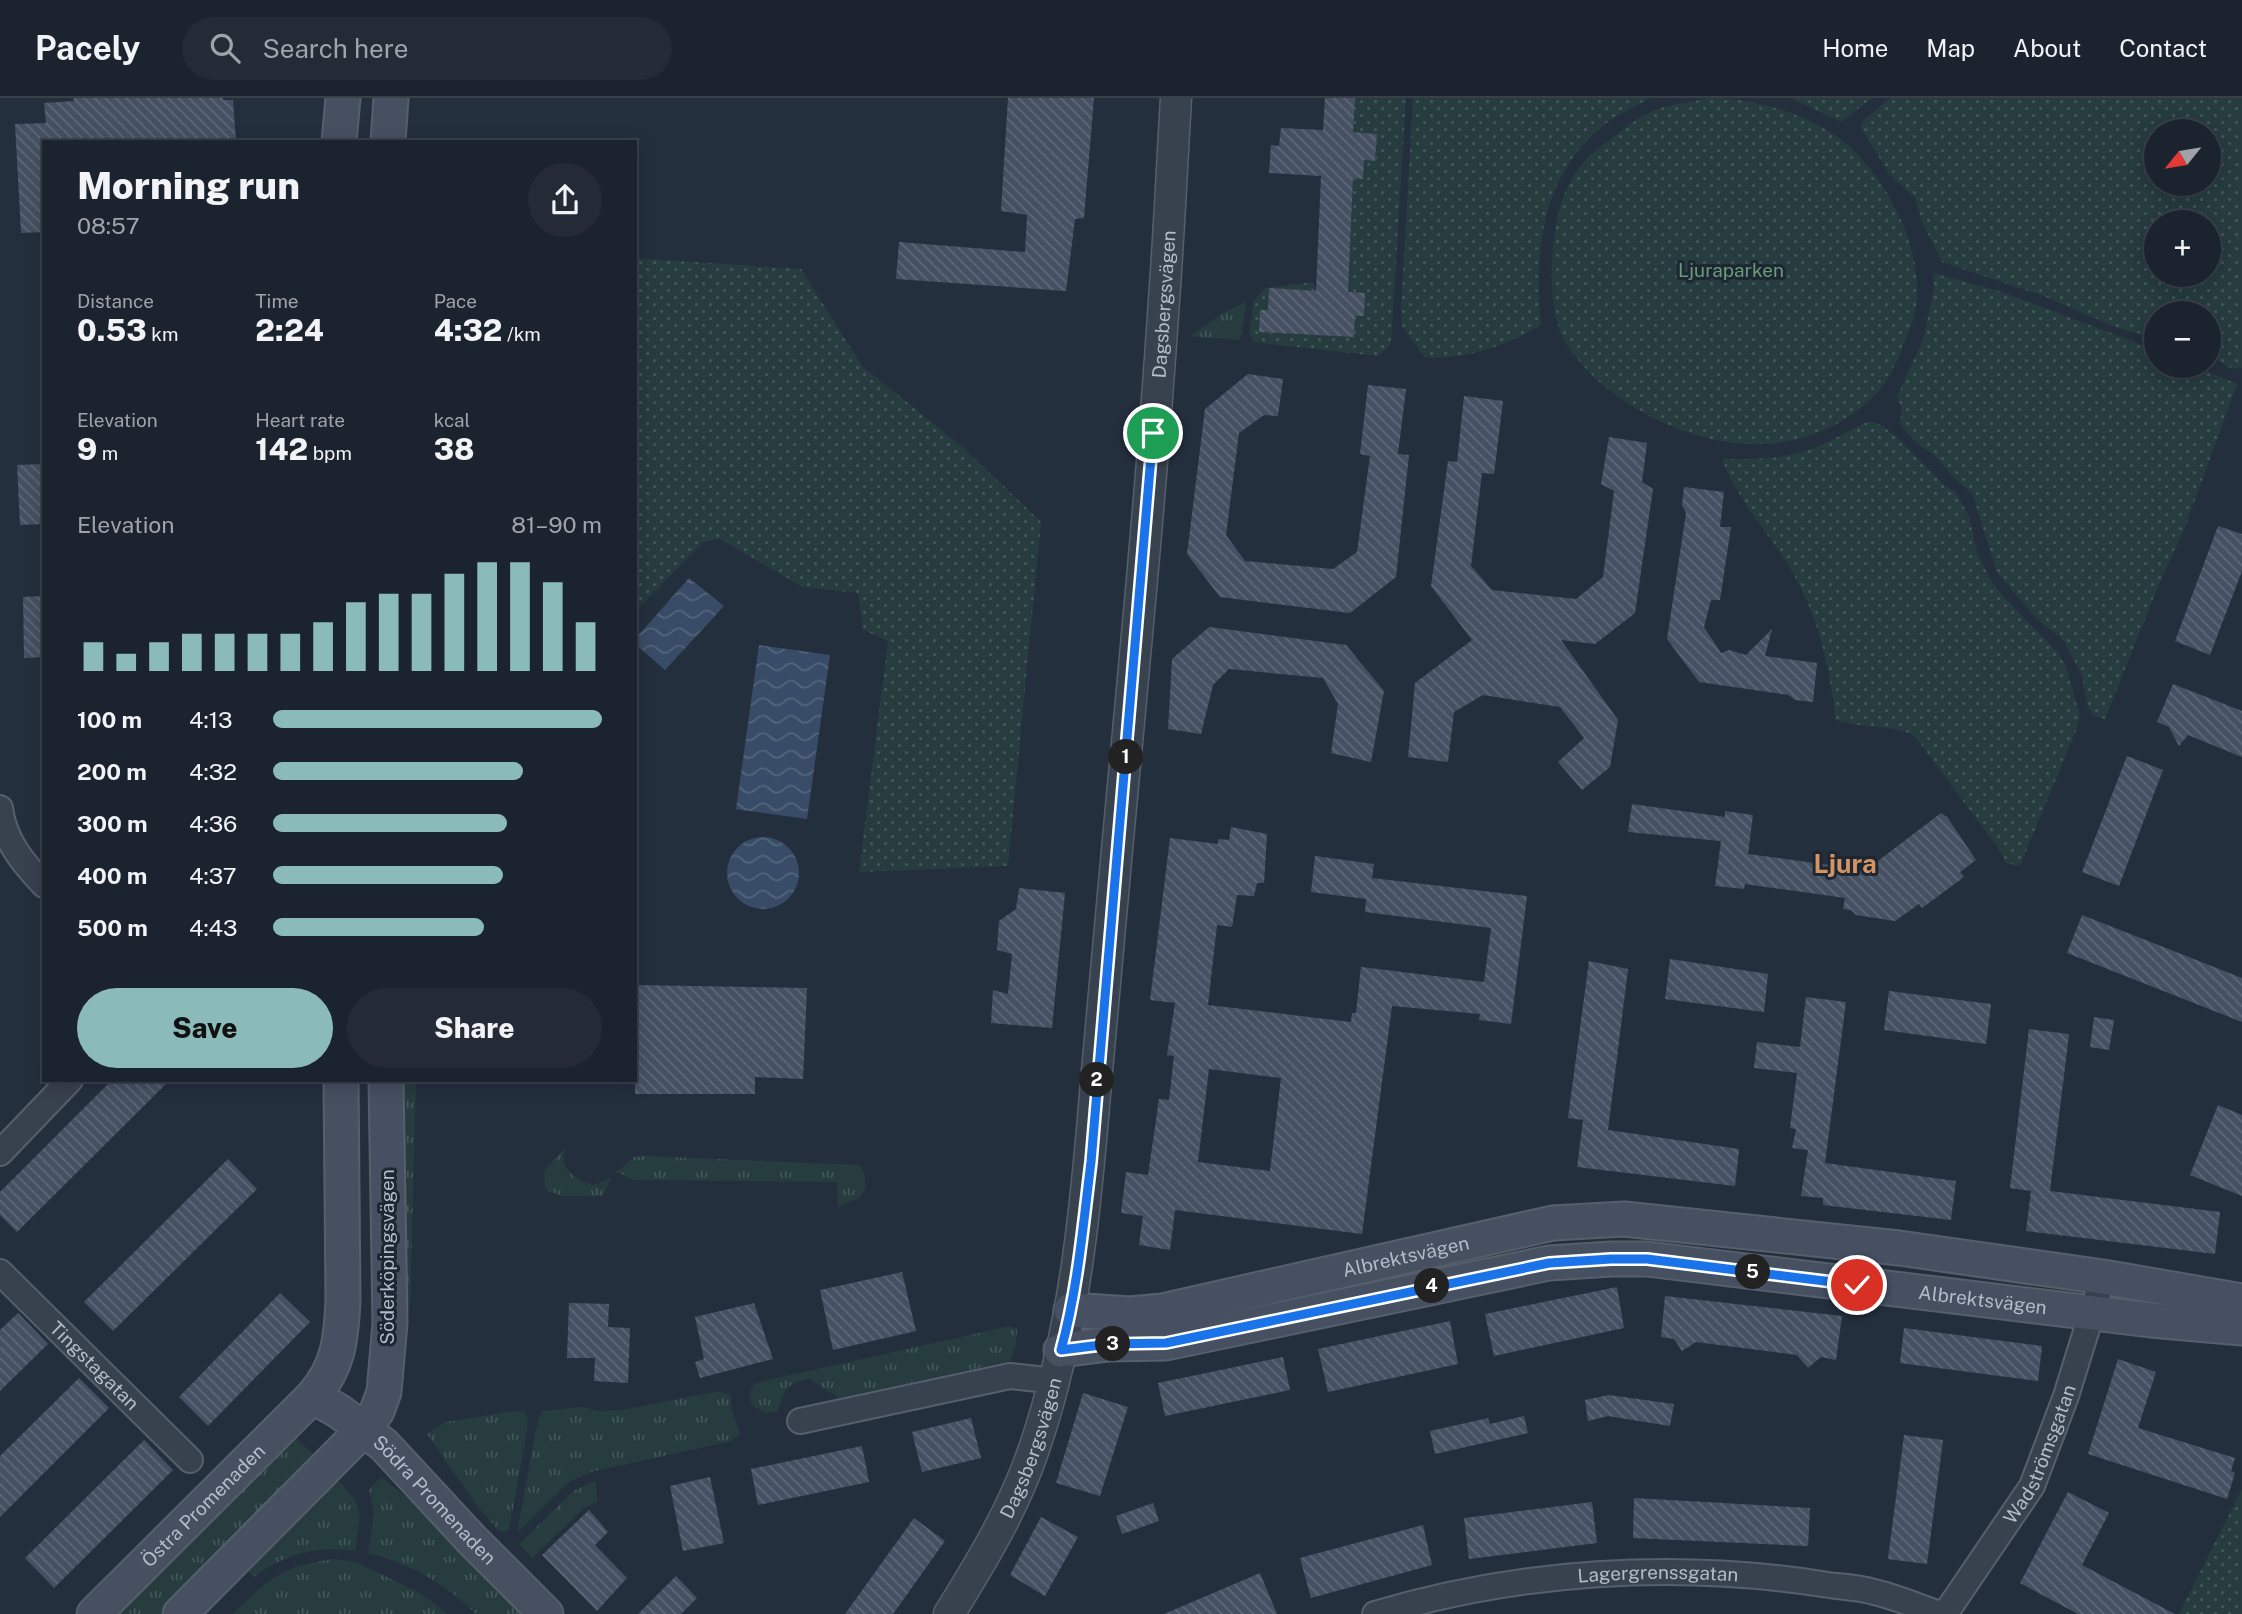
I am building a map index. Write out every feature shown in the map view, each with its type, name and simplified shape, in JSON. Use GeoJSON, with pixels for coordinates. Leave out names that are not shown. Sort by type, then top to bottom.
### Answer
{"type":"FeatureCollection","features":[{"type":"Feature","properties":{"kind":"main road"},"geometry":{"type":"LineString","coordinates":[[339,140],[343,98]]}},
{"type":"Feature","properties":{"kind":"main road"},"geometry":{"type":"LineString","coordinates":[[388,140],[391,98]]}},
{"type":"Feature","properties":{"kind":"main road"},"geometry":{"type":"LineString","coordinates":[[313,1396],[334,1366],[342,1326],[341,1082]]}},
{"type":"Feature","properties":{"kind":"main road","name":"Söderköpingsvägen"},"geometry":{"type":"LineString","coordinates":[[363,1429],[381,1402],[389,1334],[386,1082]]}},
{"type":"Feature","properties":{"kind":"main road","name":"Albrektsvägen"},"geometry":{"type":"LineString","coordinates":[[1071,1310],[1130,1314],[1162,1311],[1553,1223],[1624,1219],[1899,1248],[2103,1277],[2242,1301]]}},
{"type":"Feature","properties":{"kind":"main road","name":"Albrektsvägen"},"geometry":{"type":"LineString","coordinates":[[1058,1366],[1109,1344],[1166,1343],[1549,1263],[1611,1259],[1647,1259],[2216,1328],[2242,1328]]}},
{"type":"Feature","properties":{"kind":"main road","name":"Södra Promenaden"},"geometry":{"type":"LineString","coordinates":[[313,1396],[384,1445],[472,1540],[546,1614]]}},
{"type":"Feature","properties":{"kind":"main road","name":"Östra Promenaden"},"geometry":{"type":"LineString","coordinates":[[94,1614],[313,1396]]}},
{"type":"Feature","properties":{"kind":"main road"},"geometry":{"type":"LineString","coordinates":[[180,1614],[363,1429]]}},
{"type":"Feature","properties":{"kind":"street","name":"Dagsbergsvägen"},"geometry":{"type":"LineString","coordinates":[[949,1614],[988,1552],[1033,1451],[1071,1310],[1091,1162],[1164,303],[1176,98]]}},
{"type":"Feature","properties":{"kind":"street"},"geometry":{"type":"LineString","coordinates":[[0,808],[2,823],[11,845],[42,883]]}},
{"type":"Feature","properties":{"kind":"street"},"geometry":{"type":"LineString","coordinates":[[0,1153],[68,1082]]}},
{"type":"Feature","properties":{"kind":"street","name":"Tingstagatan"},"geometry":{"type":"LineString","coordinates":[[0,1272],[190,1460]]}},
{"type":"Feature","properties":{"kind":"street","name":"Wadströmsgatan"},"geometry":{"type":"LineString","coordinates":[[1942,1614],[2032,1486],[2066,1396],[2103,1277]]}},
{"type":"Feature","properties":{"kind":"street","name":"Albrektsvägen"},"geometry":{"type":"LineString","coordinates":[[800,1421],[1058,1366]]}},
{"type":"Feature","properties":{"kind":"street","name":"Lagergrenssgatan"},"geometry":{"type":"LineString","coordinates":[[1375,1614],[1489,1587],[1546,1578],[1637,1573],[1766,1575],[1873,1591],[1942,1614]]}},
{"type":"Feature","properties":{"kind":"green space"},"geometry":{"type":"Polygon","coordinates":[[[1355,98],[1406,98],[1391,344],[1378,356],[1253,342],[1250,333],[1253,302],[1265,288],[1313,282],[1316,291],[1269,289],[1268,310],[1260,311],[1259,332],[1354,337],[1355,316],[1364,316],[1365,294],[1348,292],[1353,178],[1363,179],[1364,160],[1375,161],[1377,134],[1353,132],[1355,98]]]}},
{"type":"Feature","properties":{"kind":"green space"},"geometry":{"type":"Polygon","coordinates":[[[1413,98],[1650,98],[1600,128],[1580,148],[1565,170],[1546,219],[1541,245],[1541,325],[1515,339],[1485,350],[1439,358],[1424,357],[1402,326],[1413,98]]]}},
{"type":"Feature","properties":{"kind":"green space","name":"Ljuraparken"},"geometry":{"type":"Polygon","coordinates":[[[1708,98],[1741,100],[1775,108],[1807,120],[1836,136],[1873,172],[1889,196],[1902,222],[1911,250],[1917,277],[1916,304],[1903,346],[1885,382],[1873,397],[1847,418],[1819,432],[1789,441],[1759,444],[1728,442],[1698,436],[1668,425],[1628,403],[1598,380],[1572,353],[1557,323],[1552,291],[1553,247],[1563,197],[1574,174],[1594,152],[1645,115],[1664,107],[1708,98]]]}},
{"type":"Feature","properties":{"kind":"green space"},"geometry":{"type":"Polygon","coordinates":[[[1791,98],[1872,98],[1841,122],[1791,98]]]}},
{"type":"Feature","properties":{"kind":"green space"},"geometry":{"type":"Polygon","coordinates":[[[1890,98],[2242,98],[2242,368],[2231,368],[2221,363],[2221,301],[2144,301],[2144,335],[2118,328],[2041,295],[1942,262],[1922,222],[1915,198],[1890,175],[1861,128],[1863,121],[1890,98]]]}},
{"type":"Feature","properties":{"kind":"green space"},"geometry":{"type":"Polygon","coordinates":[[[637,258],[801,269],[862,366],[965,449],[1041,522],[1008,866],[859,872],[888,641],[863,630],[858,593],[802,587],[720,539],[703,542],[637,610],[637,258]]]}},
{"type":"Feature","properties":{"kind":"green space"},"geometry":{"type":"Polygon","coordinates":[[[1933,273],[2002,292],[2144,345],[2144,378],[2221,377],[2237,384],[2184,530],[2105,719],[2094,716],[2087,705],[2082,676],[2064,641],[2037,619],[1997,573],[1972,493],[1957,481],[1935,456],[1913,440],[1900,424],[1902,409],[1897,397],[1924,337],[1934,288],[1933,273]]]}},
{"type":"Feature","properties":{"kind":"green space"},"geometry":{"type":"Polygon","coordinates":[[[1246,302],[1242,334],[1238,340],[1190,336],[1223,313],[1246,302]]]}},
{"type":"Feature","properties":{"kind":"green space"},"geometry":{"type":"Polygon","coordinates":[[[1867,422],[1883,426],[1944,485],[1956,493],[1969,516],[1977,553],[1991,580],[2058,653],[2066,666],[2080,716],[2020,866],[2006,863],[2001,852],[1914,735],[1895,729],[1836,720],[1826,661],[1809,606],[1791,570],[1736,489],[1722,459],[1767,458],[1800,453],[1867,422]]]}},
{"type":"Feature","properties":{"kind":"green space"},"geometry":{"type":"Polygon","coordinates":[[[402,1082],[416,1082],[410,1307],[400,1324],[402,1082]]]}},
{"type":"Feature","properties":{"kind":"green space"},"geometry":{"type":"Polygon","coordinates":[[[565,1148],[563,1162],[570,1173],[580,1181],[594,1185],[611,1178],[603,1196],[561,1196],[545,1189],[544,1171],[565,1148]]]}},
{"type":"Feature","properties":{"kind":"green space"},"geometry":{"type":"Polygon","coordinates":[[[634,1157],[860,1165],[866,1188],[859,1198],[838,1207],[837,1182],[633,1180],[617,1172],[634,1157]]]}},
{"type":"Feature","properties":{"kind":"green space"},"geometry":{"type":"Polygon","coordinates":[[[1010,1326],[1017,1329],[1016,1345],[1010,1361],[839,1398],[809,1379],[795,1383],[787,1389],[778,1411],[767,1413],[752,1406],[749,1394],[754,1384],[1010,1326]]]}},
{"type":"Feature","properties":{"kind":"green space"},"geometry":{"type":"Polygon","coordinates":[[[720,1391],[731,1396],[731,1406],[740,1434],[731,1441],[591,1472],[569,1482],[517,1533],[536,1429],[542,1411],[582,1407],[600,1411],[622,1410],[720,1391]]]}},
{"type":"Feature","properties":{"kind":"green space"},"geometry":{"type":"Polygon","coordinates":[[[514,1411],[524,1412],[528,1425],[509,1530],[503,1532],[498,1530],[475,1503],[427,1434],[446,1422],[514,1411]]]}},
{"type":"Feature","properties":{"kind":"green space"},"geometry":{"type":"Polygon","coordinates":[[[295,1437],[317,1458],[163,1614],[113,1614],[282,1447],[295,1437]]]}},
{"type":"Feature","properties":{"kind":"green space"},"geometry":{"type":"Polygon","coordinates":[[[334,1476],[359,1509],[355,1551],[328,1549],[302,1553],[277,1562],[254,1577],[243,1566],[334,1476]]]}},
{"type":"Feature","properties":{"kind":"green space"},"geometry":{"type":"Polygon","coordinates":[[[381,1477],[404,1495],[524,1614],[476,1614],[452,1593],[426,1576],[368,1553],[374,1514],[369,1490],[381,1477]]]}},
{"type":"Feature","properties":{"kind":"green space"},"geometry":{"type":"Polygon","coordinates":[[[596,1481],[597,1502],[585,1507],[532,1558],[519,1544],[575,1490],[596,1481]]]}},
{"type":"Feature","properties":{"kind":"green space"},"geometry":{"type":"Polygon","coordinates":[[[2242,1489],[2242,1614],[2179,1614],[2242,1489]]]}},
{"type":"Feature","properties":{"kind":"green space"},"geometry":{"type":"Polygon","coordinates":[[[334,1559],[356,1562],[420,1593],[448,1614],[233,1614],[256,1591],[289,1570],[334,1559]]]}},
{"type":"Feature","properties":{"kind":"water"},"geometry":{"type":"Polygon","coordinates":[[[689,578],[724,606],[665,670],[637,646],[637,637],[689,578]]]}},
{"type":"Feature","properties":{"kind":"water"},"geometry":{"type":"Polygon","coordinates":[[[759,645],[830,655],[807,819],[736,809],[759,645]]]}},
{"type":"Feature","properties":{"kind":"water"},"geometry":{"type":"Polygon","coordinates":[[[763,837],[783,843],[793,853],[799,873],[793,893],[783,903],[763,909],[743,903],[733,893],[727,873],[733,853],[743,843],[763,837]]]}},
{"type":"Feature","properties":{"kind":"building"},"geometry":{"type":"Polygon","coordinates":[[[73,98],[233,100],[236,140],[42,140],[42,232],[21,233],[15,124],[46,123],[44,103],[74,101],[73,98]]]}},
{"type":"Feature","properties":{"kind":"building"},"geometry":{"type":"Polygon","coordinates":[[[1008,98],[1094,98],[1084,218],[1075,219],[1066,291],[896,279],[899,242],[1025,252],[1027,215],[1001,211],[1008,98]]]}},
{"type":"Feature","properties":{"kind":"building"},"geometry":{"type":"Polygon","coordinates":[[[1325,98],[1355,98],[1353,132],[1377,134],[1375,161],[1364,160],[1363,179],[1353,178],[1348,292],[1365,293],[1364,316],[1355,316],[1354,337],[1259,332],[1260,310],[1268,310],[1269,288],[1316,291],[1321,176],[1269,173],[1271,145],[1279,146],[1281,128],[1323,130],[1325,98]]]}},
{"type":"Feature","properties":{"kind":"building"},"geometry":{"type":"Polygon","coordinates":[[[1248,374],[1283,379],[1278,416],[1264,415],[1239,433],[1226,535],[1245,561],[1333,569],[1357,552],[1370,456],[1360,454],[1368,385],[1406,389],[1398,454],[1409,455],[1396,577],[1350,613],[1220,597],[1187,554],[1205,409],[1248,374]]]}},
{"type":"Feature","properties":{"kind":"building"},"geometry":{"type":"Polygon","coordinates":[[[1464,396],[1503,401],[1494,474],[1482,473],[1471,566],[1492,590],[1576,599],[1603,577],[1614,491],[1601,484],[1609,437],[1647,443],[1642,482],[1653,489],[1635,613],[1595,644],[1561,640],[1618,720],[1610,767],[1582,790],[1558,762],[1584,738],[1560,707],[1483,695],[1454,712],[1448,762],[1408,757],[1415,683],[1472,640],[1431,586],[1448,461],[1457,462],[1464,396]]]}},
{"type":"Feature","properties":{"kind":"building"},"geometry":{"type":"Polygon","coordinates":[[[42,464],[42,524],[20,525],[17,465],[42,464]]]}},
{"type":"Feature","properties":{"kind":"building"},"geometry":{"type":"Polygon","coordinates":[[[1684,487],[1724,492],[1720,527],[1731,527],[1720,600],[1711,600],[1704,627],[1721,653],[1729,650],[1746,655],[1772,629],[1765,656],[1817,663],[1813,702],[1795,700],[1789,695],[1699,682],[1667,639],[1686,513],[1682,505],[1684,487]]]}},
{"type":"Feature","properties":{"kind":"building"},"geometry":{"type":"Polygon","coordinates":[[[2218,526],[2242,534],[2242,571],[2210,655],[2175,641],[2218,526]]]}},
{"type":"Feature","properties":{"kind":"building"},"geometry":{"type":"Polygon","coordinates":[[[42,596],[42,657],[24,658],[23,597],[42,596]]]}},
{"type":"Feature","properties":{"kind":"building"},"geometry":{"type":"Polygon","coordinates":[[[1209,627],[1346,645],[1384,691],[1371,762],[1331,753],[1338,704],[1323,678],[1229,669],[1213,685],[1201,734],[1168,729],[1172,659],[1209,627]]]}},
{"type":"Feature","properties":{"kind":"building"},"geometry":{"type":"Polygon","coordinates":[[[2173,684],[2242,711],[2242,757],[2188,735],[2179,746],[2169,727],[2157,722],[2173,684]]]}},
{"type":"Feature","properties":{"kind":"building"},"geometry":{"type":"Polygon","coordinates":[[[2127,756],[2163,770],[2119,886],[2082,872],[2127,756]]]}},
{"type":"Feature","properties":{"kind":"building"},"geometry":{"type":"Polygon","coordinates":[[[1632,804],[1725,817],[1725,811],[1753,815],[1748,854],[1866,870],[1941,813],[1947,817],[1976,860],[1960,872],[1964,877],[1922,908],[1919,904],[1895,921],[1856,915],[1851,910],[1843,909],[1845,898],[1745,884],[1744,889],[1715,886],[1721,841],[1628,832],[1632,804]]]}},
{"type":"Feature","properties":{"kind":"building"},"geometry":{"type":"Polygon","coordinates":[[[1231,827],[1267,834],[1264,883],[1257,883],[1254,896],[1237,895],[1232,927],[1217,925],[1208,1005],[1351,1022],[1352,1013],[1356,1013],[1361,967],[1484,982],[1491,928],[1365,912],[1366,899],[1311,892],[1315,856],[1374,864],[1372,878],[1527,896],[1511,1024],[1479,1020],[1480,1014],[1392,1006],[1362,1234],[1175,1210],[1170,1250],[1139,1245],[1143,1216],[1121,1213],[1126,1172],[1148,1175],[1159,1099],[1169,1100],[1174,1056],[1167,1055],[1175,1003],[1150,1000],[1170,838],[1218,844],[1218,839],[1229,840],[1231,827]],[[1209,1069],[1198,1162],[1270,1171],[1281,1078],[1209,1069]]]}},
{"type":"Feature","properties":{"kind":"building"},"geometry":{"type":"Polygon","coordinates":[[[1019,888],[1065,893],[1052,1028],[991,1023],[993,990],[1008,994],[1012,954],[997,950],[999,921],[1016,909],[1019,888]]]}},
{"type":"Feature","properties":{"kind":"building"},"geometry":{"type":"Polygon","coordinates":[[[2082,915],[2242,978],[2242,1022],[2067,953],[2082,915]]]}},
{"type":"Feature","properties":{"kind":"building"},"geometry":{"type":"Polygon","coordinates":[[[1670,959],[1768,974],[1764,1012],[1665,999],[1670,959]]]}},
{"type":"Feature","properties":{"kind":"building"},"geometry":{"type":"Polygon","coordinates":[[[1589,961],[1628,969],[1608,1130],[1739,1149],[1735,1186],[1577,1167],[1583,1120],[1568,1118],[1589,961]]]}},
{"type":"Feature","properties":{"kind":"building"},"geometry":{"type":"Polygon","coordinates":[[[637,985],[807,988],[803,1079],[755,1077],[755,1094],[635,1094],[637,985]]]}},
{"type":"Feature","properties":{"kind":"building"},"geometry":{"type":"Polygon","coordinates":[[[1889,991],[1991,1004],[1986,1044],[1884,1030],[1889,991]]]}},
{"type":"Feature","properties":{"kind":"building"},"geometry":{"type":"Polygon","coordinates":[[[1806,997],[1846,1002],[1825,1163],[1956,1181],[1951,1220],[1823,1205],[1823,1198],[1801,1196],[1808,1150],[1792,1148],[1796,1129],[1790,1128],[1797,1073],[1754,1068],[1757,1042],[1800,1047],[1806,997]]]}},
{"type":"Feature","properties":{"kind":"building"},"geometry":{"type":"Polygon","coordinates":[[[2094,1017],[2114,1020],[2109,1050],[2090,1047],[2094,1017]]]}},
{"type":"Feature","properties":{"kind":"building"},"geometry":{"type":"Polygon","coordinates":[[[2029,1029],[2069,1034],[2050,1191],[2220,1212],[2215,1254],[2026,1231],[2031,1191],[2010,1188],[2029,1029]]]}},
{"type":"Feature","properties":{"kind":"building"},"geometry":{"type":"Polygon","coordinates":[[[110,1082],[168,1082],[17,1232],[0,1215],[0,1192],[110,1082]]]}},
{"type":"Feature","properties":{"kind":"building"},"geometry":{"type":"Polygon","coordinates":[[[2218,1105],[2242,1115],[2242,1196],[2190,1175],[2218,1105]]]}},
{"type":"Feature","properties":{"kind":"building"},"geometry":{"type":"Polygon","coordinates":[[[228,1159],[257,1189],[113,1331],[84,1302],[228,1159]]]}},
{"type":"Feature","properties":{"kind":"building"},"geometry":{"type":"Polygon","coordinates":[[[902,1272],[916,1331],[833,1350],[820,1290],[902,1272]]]}},
{"type":"Feature","properties":{"kind":"building"},"geometry":{"type":"Polygon","coordinates":[[[1617,1287],[1624,1328],[1494,1356],[1485,1314],[1617,1287]]]}},
{"type":"Feature","properties":{"kind":"building"},"geometry":{"type":"Polygon","coordinates":[[[280,1293],[310,1322],[208,1426],[179,1397],[280,1293]]]}},
{"type":"Feature","properties":{"kind":"building"},"geometry":{"type":"Polygon","coordinates":[[[1665,1296],[1842,1316],[1836,1360],[1821,1357],[1808,1368],[1797,1355],[1696,1342],[1682,1351],[1674,1339],[1661,1337],[1665,1296]]]}},
{"type":"Feature","properties":{"kind":"building"},"geometry":{"type":"Polygon","coordinates":[[[569,1303],[609,1304],[608,1327],[630,1328],[628,1383],[594,1381],[595,1358],[567,1358],[569,1303]]]}},
{"type":"Feature","properties":{"kind":"building"},"geometry":{"type":"Polygon","coordinates":[[[754,1303],[773,1359],[700,1378],[695,1362],[704,1359],[695,1317],[754,1303]]]}},
{"type":"Feature","properties":{"kind":"building"},"geometry":{"type":"Polygon","coordinates":[[[18,1313],[48,1344],[0,1391],[0,1330],[18,1313]]]}},
{"type":"Feature","properties":{"kind":"building"},"geometry":{"type":"Polygon","coordinates":[[[1450,1321],[1458,1364],[1328,1392],[1318,1349],[1450,1321]]]}},
{"type":"Feature","properties":{"kind":"building"},"geometry":{"type":"Polygon","coordinates":[[[1904,1328],[2042,1346],[2038,1381],[1900,1363],[1904,1328]]]}},
{"type":"Feature","properties":{"kind":"building"},"geometry":{"type":"Polygon","coordinates":[[[1283,1357],[1290,1390],[1165,1416],[1158,1383],[1283,1357]]]}},
{"type":"Feature","properties":{"kind":"building"},"geometry":{"type":"Polygon","coordinates":[[[2118,1359],[2156,1372],[2138,1428],[2235,1458],[2231,1471],[2235,1473],[2227,1499],[2088,1454],[2118,1359]]]}},
{"type":"Feature","properties":{"kind":"building"},"geometry":{"type":"Polygon","coordinates":[[[79,1378],[109,1408],[0,1517],[0,1456],[79,1378]]]}},
{"type":"Feature","properties":{"kind":"building"},"geometry":{"type":"Polygon","coordinates":[[[1083,1393],[1128,1407],[1100,1496],[1056,1483],[1083,1393]]]}},
{"type":"Feature","properties":{"kind":"building"},"geometry":{"type":"Polygon","coordinates":[[[1609,1395],[1674,1404],[1670,1426],[1608,1416],[1588,1421],[1585,1400],[1609,1395]]]}},
{"type":"Feature","properties":{"kind":"building"},"geometry":{"type":"Polygon","coordinates":[[[1524,1416],[1528,1433],[1435,1454],[1430,1431],[1488,1418],[1490,1424],[1524,1416]]]}},
{"type":"Feature","properties":{"kind":"building"},"geometry":{"type":"Polygon","coordinates":[[[971,1418],[981,1458],[922,1472],[912,1432],[971,1418]]]}},
{"type":"Feature","properties":{"kind":"building"},"geometry":{"type":"Polygon","coordinates":[[[1904,1435],[1943,1440],[1927,1564],[1888,1559],[1904,1435]]]}},
{"type":"Feature","properties":{"kind":"building"},"geometry":{"type":"Polygon","coordinates":[[[144,1440],[173,1470],[54,1588],[25,1558],[144,1440]]]}},
{"type":"Feature","properties":{"kind":"building"},"geometry":{"type":"Polygon","coordinates":[[[862,1446],[869,1482],[758,1505],[751,1469],[862,1446]]]}},
{"type":"Feature","properties":{"kind":"building"},"geometry":{"type":"Polygon","coordinates":[[[710,1477],[724,1543],[683,1551],[670,1486],[710,1477]]]}},
{"type":"Feature","properties":{"kind":"building"},"geometry":{"type":"Polygon","coordinates":[[[2068,1492],[2109,1513],[2082,1565],[2175,1614],[2078,1614],[2020,1583],[2068,1492]]]}},
{"type":"Feature","properties":{"kind":"building"},"geometry":{"type":"Polygon","coordinates":[[[1634,1498],[1810,1508],[1808,1546],[1633,1538],[1634,1498]]]}},
{"type":"Feature","properties":{"kind":"building"},"geometry":{"type":"Polygon","coordinates":[[[1592,1502],[1597,1543],[1469,1559],[1464,1518],[1592,1502]]]}},
{"type":"Feature","properties":{"kind":"building"},"geometry":{"type":"Polygon","coordinates":[[[1153,1503],[1159,1521],[1122,1534],[1116,1516],[1153,1503]]]}},
{"type":"Feature","properties":{"kind":"building"},"geometry":{"type":"Polygon","coordinates":[[[589,1510],[608,1532],[595,1545],[627,1578],[597,1611],[542,1555],[589,1510]]]}},
{"type":"Feature","properties":{"kind":"building"},"geometry":{"type":"Polygon","coordinates":[[[1041,1517],[1078,1537],[1045,1596],[1010,1575],[1041,1517]]]}},
{"type":"Feature","properties":{"kind":"building"},"geometry":{"type":"Polygon","coordinates":[[[914,1518],[945,1541],[893,1614],[845,1614],[914,1518]]]}},
{"type":"Feature","properties":{"kind":"building"},"geometry":{"type":"Polygon","coordinates":[[[1423,1525],[1432,1565],[1311,1598],[1300,1558],[1423,1525]]]}},
{"type":"Feature","properties":{"kind":"building"},"geometry":{"type":"Polygon","coordinates":[[[1260,1573],[1277,1614],[1164,1614],[1260,1573]]]}},
{"type":"Feature","properties":{"kind":"building"},"geometry":{"type":"Polygon","coordinates":[[[676,1576],[697,1598],[681,1614],[638,1614],[676,1576]]]}},
{"type":"Feature","properties":{"kind":"district","name":"Ljura"},"geometry":{"type":"Point","coordinates":[1845,863]}},
{"type":"Feature","properties":{"kind":"route"},"geometry":{"type":"LineString","coordinates":[[1153,433],[1091,1162],[1078,1270],[1061,1350],[1109,1344],[1166,1343],[1549,1263],[1647,1259],[1857,1285]]}}]}
